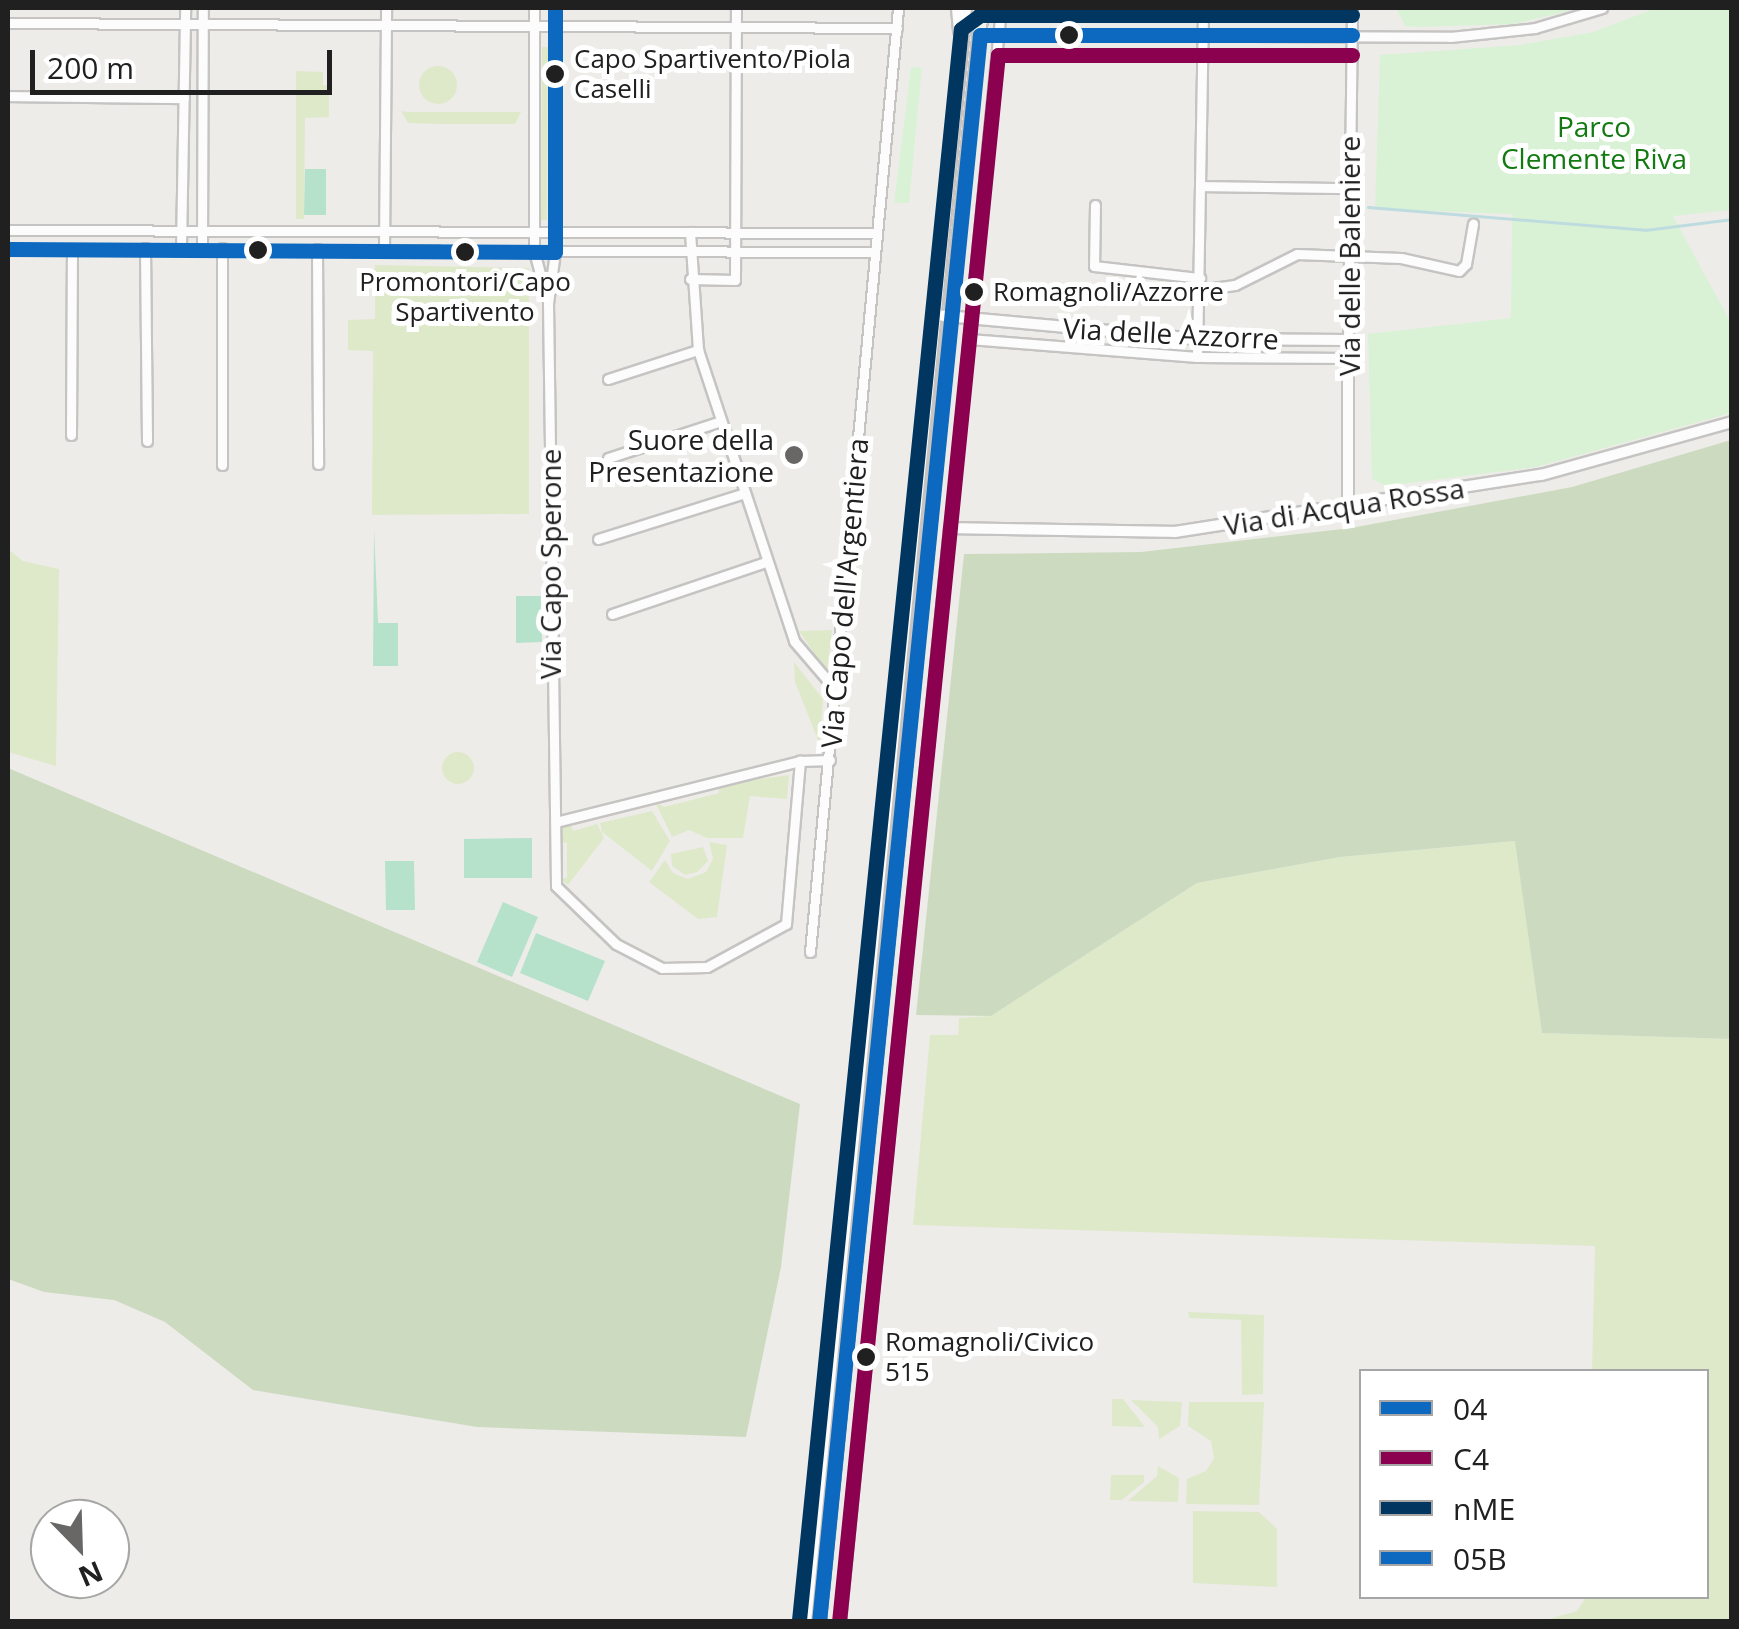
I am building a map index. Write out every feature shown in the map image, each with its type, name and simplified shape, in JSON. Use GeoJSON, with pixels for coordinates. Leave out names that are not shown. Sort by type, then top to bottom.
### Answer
{"type":"FeatureCollection","features":[{"type":"Feature","properties":{"kind":"main road"},"geometry":{"type":"LineString","coordinates":[[822,1622],[982,8]]}},
{"type":"Feature","properties":{"kind":"street"},"geometry":{"type":"LineString","coordinates":[[181,248],[186,8]]}},
{"type":"Feature","properties":{"kind":"street"},"geometry":{"type":"LineString","coordinates":[[202,248],[203,8]]}},
{"type":"Feature","properties":{"kind":"street"},"geometry":{"type":"LineString","coordinates":[[384,250],[386,8]]}},
{"type":"Feature","properties":{"kind":"street","name":"Via Capo Sperone"},"geometry":{"type":"LineString","coordinates":[[534,8],[534,252],[548,303]]}},
{"type":"Feature","properties":{"kind":"street","name":"Via Capo Sperone"},"geometry":{"type":"LineString","coordinates":[[555,8],[555,252],[548,303],[555,884],[562,897],[644,962],[702,969],[776,936],[786,924],[800,761]]}},
{"type":"Feature","properties":{"kind":"street"},"geometry":{"type":"LineString","coordinates":[[690,279],[734,280],[736,8]]}},
{"type":"Feature","properties":{"kind":"street","name":"Via Capo dell'Argentiera"},"geometry":{"type":"LineString","coordinates":[[810,952],[830,760],[871,252],[898,8]]}},
{"type":"Feature","properties":{"kind":"street"},"geometry":{"type":"LineString","coordinates":[[958,8],[962,50]]}},
{"type":"Feature","properties":{"kind":"street"},"geometry":{"type":"LineString","coordinates":[[806,1622],[966,8]]}},
{"type":"Feature","properties":{"kind":"street"},"geometry":{"type":"LineString","coordinates":[[840,1622],[1001,8]]}},
{"type":"Feature","properties":{"kind":"street"},"geometry":{"type":"LineString","coordinates":[[1198,358],[1203,8]]}},
{"type":"Feature","properties":{"kind":"street","name":"Via delle Baleniere"},"geometry":{"type":"LineString","coordinates":[[1348,505],[1352,8]]}},
{"type":"Feature","properties":{"kind":"street"},"geometry":{"type":"LineString","coordinates":[[980,35],[1487,35],[1551,25],[1602,8]]}},
{"type":"Feature","properties":{"kind":"street"},"geometry":{"type":"LineString","coordinates":[[8,23],[897,28]]}},
{"type":"Feature","properties":{"kind":"street"},"geometry":{"type":"LineString","coordinates":[[8,96],[184,98]]}},
{"type":"Feature","properties":{"kind":"street"},"geometry":{"type":"LineString","coordinates":[[184,130],[204,130]]}},
{"type":"Feature","properties":{"kind":"street"},"geometry":{"type":"LineString","coordinates":[[1200,186],[1349,188]]}},
{"type":"Feature","properties":{"kind":"street"},"geometry":{"type":"LineString","coordinates":[[1095,205],[1094,266],[1200,278]]}},
{"type":"Feature","properties":{"kind":"street"},"geometry":{"type":"LineString","coordinates":[[1213,288],[1234,285],[1292,255],[1408,259],[1459,271],[1466,264],[1473,224]]}},
{"type":"Feature","properties":{"kind":"street"},"geometry":{"type":"LineString","coordinates":[[8,230],[873,233]]}},
{"type":"Feature","properties":{"kind":"street"},"geometry":{"type":"LineString","coordinates":[[690,232],[690,279],[698,350],[799,652],[836,690]]}},
{"type":"Feature","properties":{"kind":"street"},"geometry":{"type":"LineString","coordinates":[[144,248],[147,441]]}},
{"type":"Feature","properties":{"kind":"street"},"geometry":{"type":"LineString","coordinates":[[222,248],[222,465]]}},
{"type":"Feature","properties":{"kind":"street"},"geometry":{"type":"LineString","coordinates":[[8,249],[871,252]]}},
{"type":"Feature","properties":{"kind":"street"},"geometry":{"type":"LineString","coordinates":[[71,435],[72,249]]}},
{"type":"Feature","properties":{"kind":"street"},"geometry":{"type":"LineString","coordinates":[[318,249],[318,464]]}},
{"type":"Feature","properties":{"kind":"street","name":"Via delle Azzorre"},"geometry":{"type":"LineString","coordinates":[[935,315],[1198,339],[1348,340]]}},
{"type":"Feature","properties":{"kind":"street"},"geometry":{"type":"LineString","coordinates":[[1018,343],[1020,324]]}},
{"type":"Feature","properties":{"kind":"street","name":"Via delle Azzorre"},"geometry":{"type":"LineString","coordinates":[[968,339],[1198,358],[1348,358]]}},
{"type":"Feature","properties":{"kind":"street"},"geometry":{"type":"LineString","coordinates":[[608,379],[698,350]]}},
{"type":"Feature","properties":{"kind":"street"},"geometry":{"type":"LineString","coordinates":[[608,458],[721,421]]}},
{"type":"Feature","properties":{"kind":"street","name":"Via di Acqua Rossa"},"geometry":{"type":"LineString","coordinates":[[950,528],[1143,534],[1568,470],[1732,422]]}},
{"type":"Feature","properties":{"kind":"street"},"geometry":{"type":"LineString","coordinates":[[598,540],[744,493]]}},
{"type":"Feature","properties":{"kind":"street"},"geometry":{"type":"LineString","coordinates":[[612,614],[766,562]]}},
{"type":"Feature","properties":{"kind":"street"},"geometry":{"type":"LineString","coordinates":[[556,822],[800,761],[830,760]]}},
{"type":"Feature","properties":{"kind":"green space"},"geometry":{"type":"Polygon","coordinates":[[[1396,8],[1581,8],[1514,24],[1419,27],[1405,26],[1396,8]]]}},
{"type":"Feature","properties":{"kind":"green space","name":"Parco Clemente Riva"},"geometry":{"type":"Polygon","coordinates":[[[1656,8],[1731,8],[1731,210],[1673,216],[1731,323],[1731,413],[1536,467],[1385,486],[1372,479],[1368,334],[1511,318],[1512,214],[1375,209],[1380,55],[1520,45],[1593,32],[1656,8]]]}},
{"type":"Feature","properties":{"kind":"green space"},"geometry":{"type":"Polygon","coordinates":[[[542,47],[548,47],[547,220],[541,220],[542,47]]]}},
{"type":"Feature","properties":{"kind":"green space"},"geometry":{"type":"Polygon","coordinates":[[[438,66],[451,72],[457,85],[451,98],[438,104],[425,98],[419,85],[425,72],[438,66]]]}},
{"type":"Feature","properties":{"kind":"green space"},"geometry":{"type":"Polygon","coordinates":[[[911,67],[922,68],[909,203],[894,203],[911,67]]]}},
{"type":"Feature","properties":{"kind":"green space"},"geometry":{"type":"Polygon","coordinates":[[[296,71],[323,72],[323,85],[329,86],[329,117],[305,118],[304,219],[296,219],[296,71]]]}},
{"type":"Feature","properties":{"kind":"green space"},"geometry":{"type":"Polygon","coordinates":[[[401,111],[521,112],[515,124],[440,124],[408,123],[401,111]]]}},
{"type":"Feature","properties":{"kind":"green space"},"geometry":{"type":"Polygon","coordinates":[[[305,169],[326,169],[326,215],[304,215],[305,169]]]}},
{"type":"Feature","properties":{"kind":"green space"},"geometry":{"type":"Polygon","coordinates":[[[375,265],[529,268],[529,514],[372,515],[373,351],[348,350],[348,320],[375,319],[375,265]]]}},
{"type":"Feature","properties":{"kind":"green space"},"geometry":{"type":"Polygon","coordinates":[[[1731,440],[1731,1039],[1542,1033],[1515,841],[1340,857],[1197,883],[991,1016],[916,1015],[964,554],[1141,552],[1351,528],[1572,487],[1731,440]]]}},
{"type":"Feature","properties":{"kind":"green space"},"geometry":{"type":"Polygon","coordinates":[[[374,528],[378,623],[398,623],[398,666],[373,666],[374,528]]]}},
{"type":"Feature","properties":{"kind":"green space"},"geometry":{"type":"Polygon","coordinates":[[[8,549],[23,561],[59,569],[56,766],[8,752],[8,549]]]}},
{"type":"Feature","properties":{"kind":"green space"},"geometry":{"type":"Polygon","coordinates":[[[516,596],[541,596],[542,642],[516,643],[516,596]]]}},
{"type":"Feature","properties":{"kind":"green space"},"geometry":{"type":"Polygon","coordinates":[[[832,630],[827,672],[799,631],[832,630]]]}},
{"type":"Feature","properties":{"kind":"green space"},"geometry":{"type":"Polygon","coordinates":[[[794,662],[823,699],[820,745],[795,682],[794,662]]]}},
{"type":"Feature","properties":{"kind":"green space"},"geometry":{"type":"Polygon","coordinates":[[[458,752],[469,757],[474,768],[469,779],[458,784],[447,779],[442,768],[447,757],[458,752]]]}},
{"type":"Feature","properties":{"kind":"green space"},"geometry":{"type":"Polygon","coordinates":[[[8,768],[800,1104],[781,1267],[746,1437],[477,1427],[253,1390],[165,1322],[114,1300],[44,1292],[8,1279],[8,768]]]}},
{"type":"Feature","properties":{"kind":"green space"},"geometry":{"type":"Polygon","coordinates":[[[789,775],[787,799],[750,796],[743,838],[707,838],[689,830],[672,837],[655,802],[664,807],[719,793],[718,785],[789,775]]]}},
{"type":"Feature","properties":{"kind":"green space"},"geometry":{"type":"Polygon","coordinates":[[[652,811],[670,841],[652,871],[602,832],[600,823],[652,811]]]}},
{"type":"Feature","properties":{"kind":"green space"},"geometry":{"type":"Polygon","coordinates":[[[570,823],[573,831],[597,824],[604,838],[568,885],[559,878],[567,878],[567,843],[559,842],[562,826],[570,823]]]}},
{"type":"Feature","properties":{"kind":"green space"},"geometry":{"type":"Polygon","coordinates":[[[532,838],[532,878],[464,878],[464,839],[532,838]]]}},
{"type":"Feature","properties":{"kind":"green space"},"geometry":{"type":"Polygon","coordinates":[[[1516,841],[1542,1033],[1731,1039],[1731,1621],[1542,1621],[1577,1611],[1585,1599],[1709,1599],[1709,1369],[1592,1369],[1595,1246],[913,1225],[930,1035],[958,1035],[959,1018],[991,1016],[1197,883],[1340,857],[1516,841]]]}},
{"type":"Feature","properties":{"kind":"green space"},"geometry":{"type":"Polygon","coordinates":[[[709,842],[727,845],[717,917],[698,919],[649,882],[665,860],[673,873],[688,879],[706,872],[713,859],[709,842]]]}},
{"type":"Feature","properties":{"kind":"green space"},"geometry":{"type":"Polygon","coordinates":[[[703,847],[708,861],[697,872],[685,875],[672,866],[671,854],[703,847]]]}},
{"type":"Feature","properties":{"kind":"green space"},"geometry":{"type":"Polygon","coordinates":[[[385,861],[414,861],[415,910],[386,910],[385,861]]]}},
{"type":"Feature","properties":{"kind":"green space"},"geometry":{"type":"Polygon","coordinates":[[[503,902],[538,917],[512,977],[477,962],[503,902]]]}},
{"type":"Feature","properties":{"kind":"green space"},"geometry":{"type":"Polygon","coordinates":[[[536,933],[605,961],[588,1001],[520,973],[536,933]]]}},
{"type":"Feature","properties":{"kind":"green space"},"geometry":{"type":"Polygon","coordinates":[[[1188,1312],[1264,1315],[1263,1394],[1242,1395],[1241,1320],[1189,1318],[1188,1312]]]}},
{"type":"Feature","properties":{"kind":"green space"},"geometry":{"type":"Polygon","coordinates":[[[1112,1399],[1123,1399],[1145,1427],[1112,1426],[1112,1399]]]}},
{"type":"Feature","properties":{"kind":"green space"},"geometry":{"type":"Polygon","coordinates":[[[1131,1400],[1182,1402],[1180,1426],[1159,1439],[1158,1427],[1131,1400]]]}},
{"type":"Feature","properties":{"kind":"green space"},"geometry":{"type":"Polygon","coordinates":[[[1189,1402],[1264,1402],[1259,1505],[1186,1504],[1187,1479],[1206,1471],[1214,1458],[1211,1441],[1188,1426],[1189,1402]]]}},
{"type":"Feature","properties":{"kind":"green space"},"geometry":{"type":"Polygon","coordinates":[[[1158,1466],[1179,1478],[1178,1502],[1128,1501],[1157,1476],[1158,1466]]]}},
{"type":"Feature","properties":{"kind":"green space"},"geometry":{"type":"Polygon","coordinates":[[[1111,1475],[1144,1475],[1144,1482],[1122,1500],[1110,1500],[1111,1475]]]}},
{"type":"Feature","properties":{"kind":"green space"},"geometry":{"type":"Polygon","coordinates":[[[1193,1511],[1259,1512],[1277,1529],[1277,1587],[1193,1583],[1193,1511]]]}},
{"type":"Feature","properties":{"kind":"waterway"},"geometry":{"type":"LineString","coordinates":[[1368,207],[1645,230],[1732,219]]}},
{"type":"Feature","properties":{"kind":"transit line","name":"05B"},"geometry":{"type":"LineString","coordinates":[[8,249],[555,252],[555,8]]}},
{"type":"Feature","properties":{"kind":"transit line","name":"nME"},"geometry":{"type":"LineString","coordinates":[[799,1620],[961,29],[980,15],[1352,15]]}},
{"type":"Feature","properties":{"kind":"transit line","name":"04"},"geometry":{"type":"LineString","coordinates":[[819,1622],[980,35],[1352,35]]}},
{"type":"Feature","properties":{"kind":"transit line","name":"C4"},"geometry":{"type":"LineString","coordinates":[[839,1622],[998,55],[1352,55]]}},
{"type":"Feature","properties":{"kind":"place","name":"Capo Spartivento/Piola Caselli"},"geometry":{"type":"Point","coordinates":[555,74]}},
{"type":"Feature","properties":{"kind":"place","name":"Promontori/Capo Spartivento"},"geometry":{"type":"Point","coordinates":[465,252]}},
{"type":"Feature","properties":{"kind":"place","name":"Romagnoli/Azzorre"},"geometry":{"type":"Point","coordinates":[974,292]}},
{"type":"Feature","properties":{"kind":"place","name":"Suore della Presentazione"},"geometry":{"type":"Point","coordinates":[794,455]}},
{"type":"Feature","properties":{"kind":"place","name":"Romagnoli/Civico 515"},"geometry":{"type":"Point","coordinates":[866,1357]}}]}
